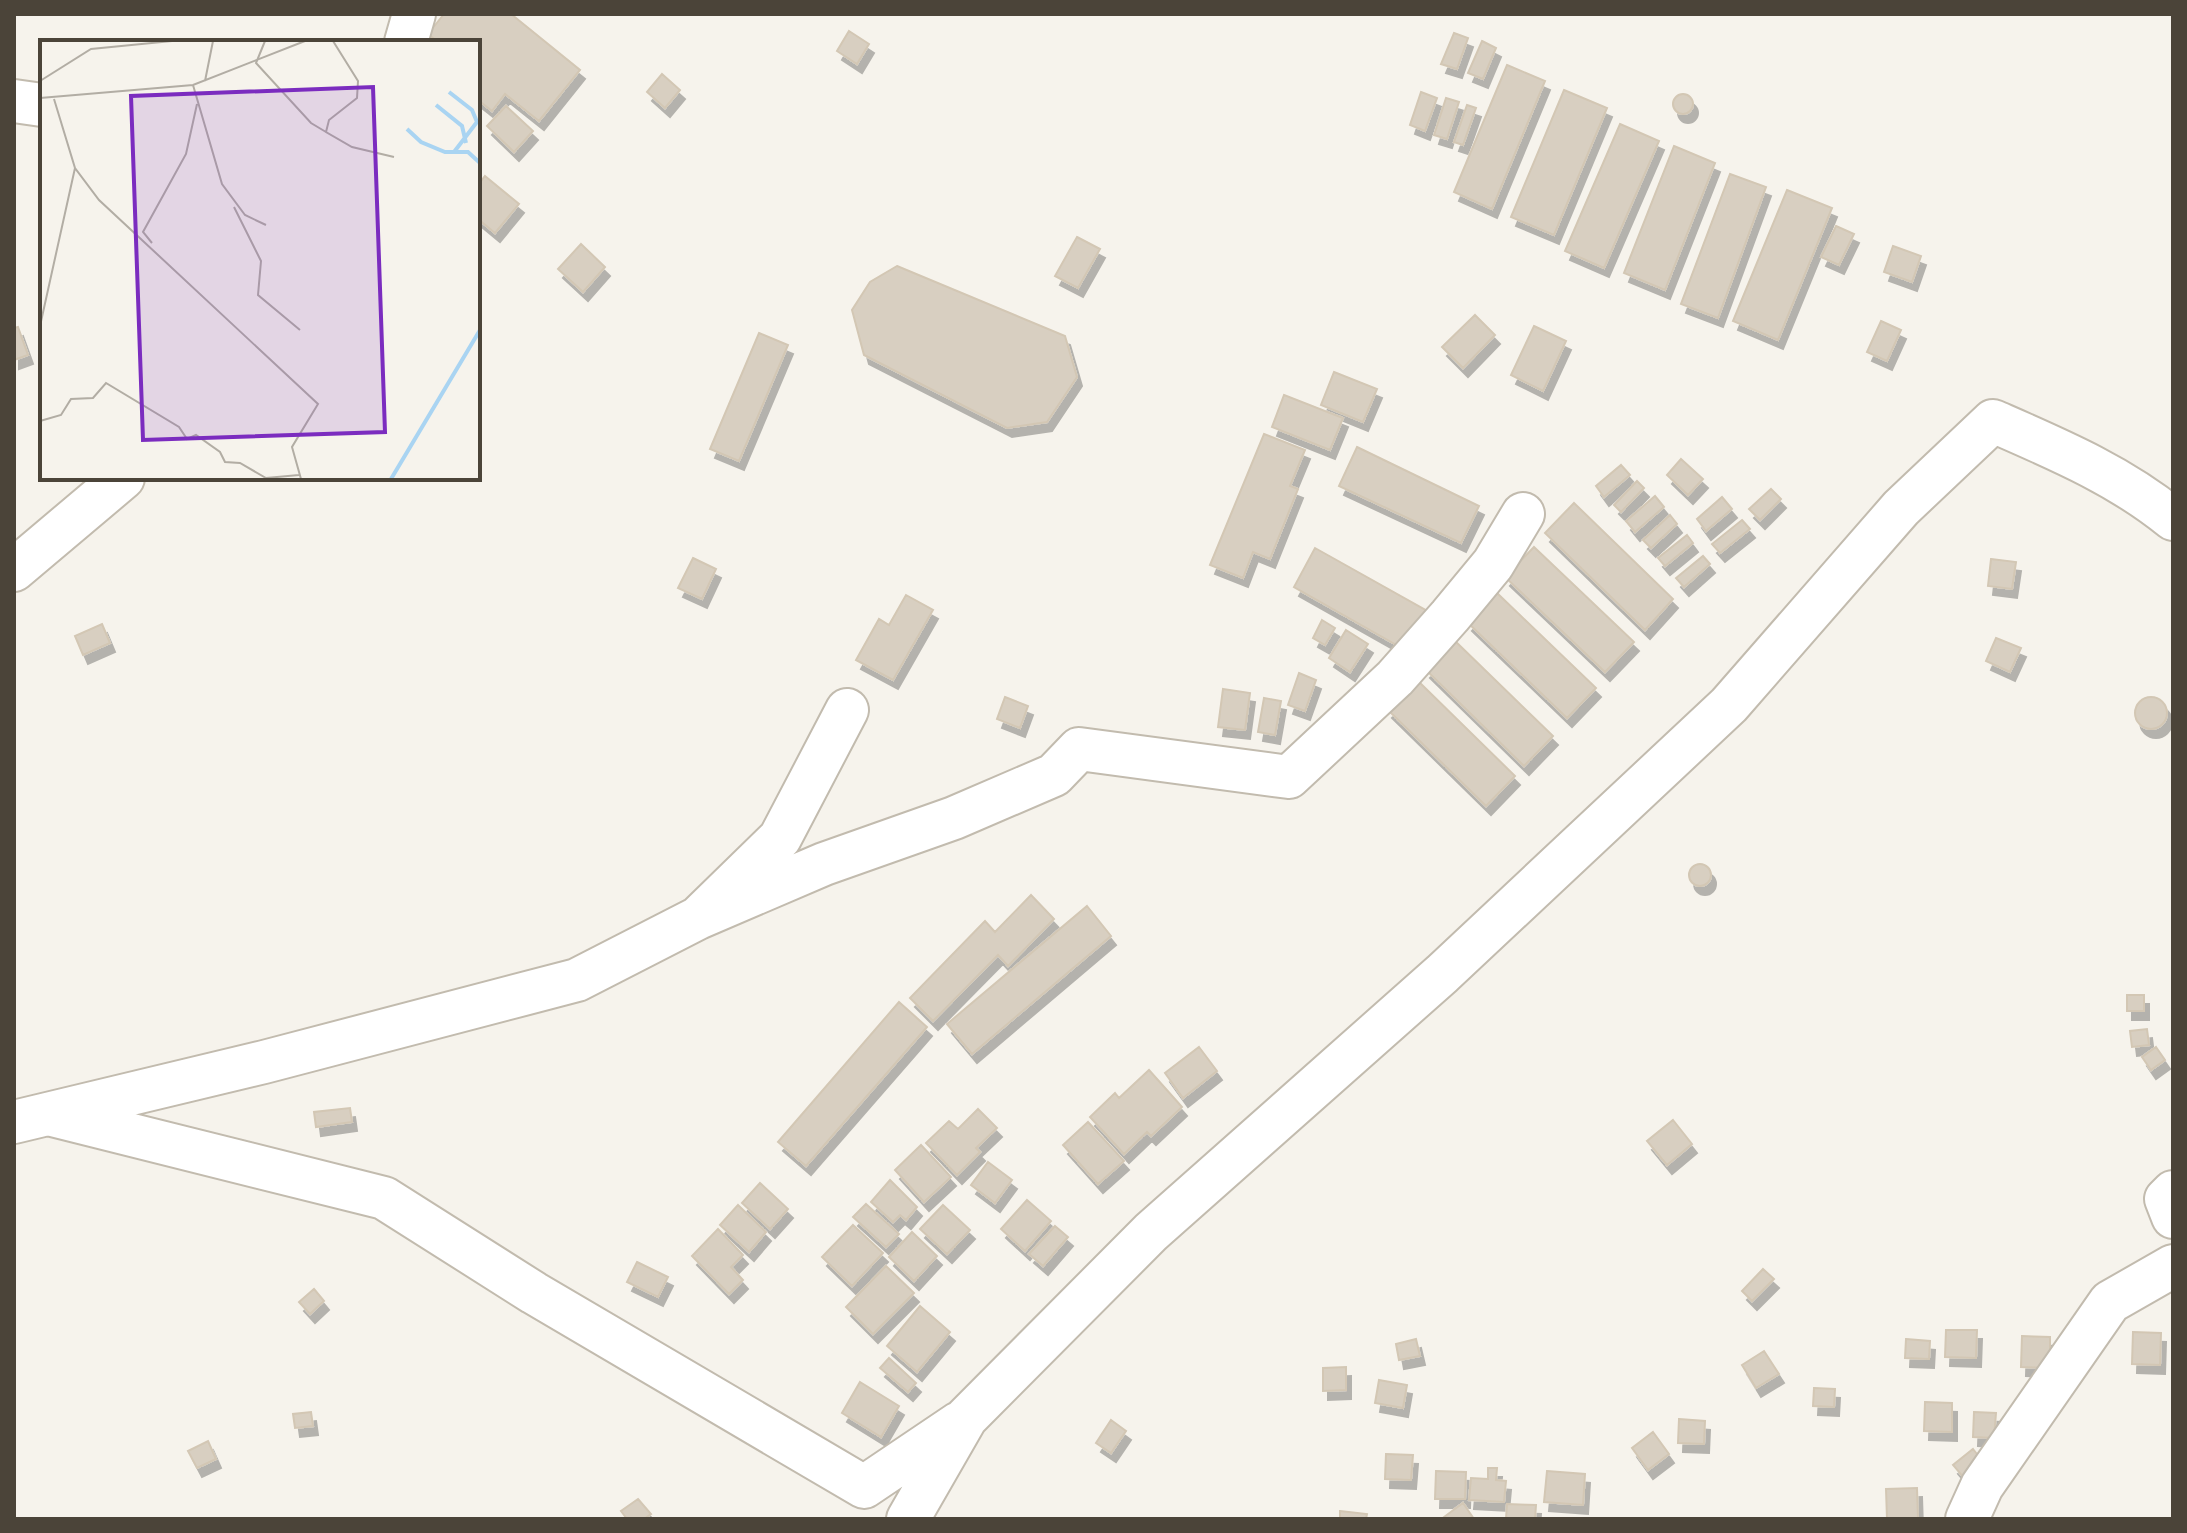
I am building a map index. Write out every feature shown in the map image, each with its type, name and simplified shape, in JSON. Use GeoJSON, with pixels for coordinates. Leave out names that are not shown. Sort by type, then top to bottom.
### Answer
{"type":"FeatureCollection","features":[{"type":"Feature","properties":{"kind":"street"},"geometry":{"type":"LineString","coordinates":[[407,40],[414,14]]}},
{"type":"Feature","properties":{"kind":"street"},"geometry":{"type":"LineString","coordinates":[[14,101],[40,105]]}},
{"type":"Feature","properties":{"kind":"street"},"geometry":{"type":"LineString","coordinates":[[31,1118],[384,1198],[534,1293],[864,1487],[966,1418],[1151,1232],[1442,974],[1729,705],[1901,508],[1993,421],[2083,460],[2149,499],[2173,519]]}},
{"type":"Feature","properties":{"kind":"street"},"geometry":{"type":"LineString","coordinates":[[14,570],[121,480]]}},
{"type":"Feature","properties":{"kind":"street"},"geometry":{"type":"LineString","coordinates":[[31,1118],[264,1062],[577,980],[698,918],[824,864],[954,818],[1054,775],[1079,749],[1289,777],[1395,678],[1493,564],[1523,514]]}},
{"type":"Feature","properties":{"kind":"street"},"geometry":{"type":"LineString","coordinates":[[698,918],[780,838],[847,710]]}},
{"type":"Feature","properties":{"kind":"street"},"geometry":{"type":"LineString","coordinates":[[2173,1192],[2166,1199],[2173,1217]]}},
{"type":"Feature","properties":{"kind":"street"},"geometry":{"type":"LineString","coordinates":[[1967,1519],[1982,1486],[2110,1302],[2173,1266]]}},
{"type":"Feature","properties":{"kind":"street"},"geometry":{"type":"LineString","coordinates":[[908,1519],[966,1418]]}},
{"type":"Feature","properties":{"kind":"building"},"geometry":{"type":"Polygon","coordinates":[[[444,14],[511,14],[580,70],[539,121],[505,94],[492,111],[480,102],[480,40],[436,40],[428,34],[444,14]]]}},
{"type":"Feature","properties":{"kind":"building"},"geometry":{"type":"Polygon","coordinates":[[[849,31],[869,44],[857,64],[837,51],[849,31]]]}},
{"type":"Feature","properties":{"kind":"building"},"geometry":{"type":"Polygon","coordinates":[[[1454,33],[1468,38],[1457,69],[1441,64],[1454,33]]]}},
{"type":"Feature","properties":{"kind":"building"},"geometry":{"type":"Polygon","coordinates":[[[1482,41],[1496,48],[1483,79],[1468,73],[1482,41]]]}},
{"type":"Feature","properties":{"kind":"building"},"geometry":{"type":"Polygon","coordinates":[[[1507,65],[1545,81],[1492,209],[1454,192],[1507,65]]]}},
{"type":"Feature","properties":{"kind":"building"},"geometry":{"type":"Polygon","coordinates":[[[662,74],[680,90],[665,108],[647,92],[662,74]]]}},
{"type":"Feature","properties":{"kind":"building"},"geometry":{"type":"Polygon","coordinates":[[[1564,90],[1607,108],[1554,235],[1511,217],[1564,90]]]}},
{"type":"Feature","properties":{"kind":"building"},"geometry":{"type":"Polygon","coordinates":[[[1421,92],[1437,98],[1425,131],[1410,125],[1421,92]]]}},
{"type":"Feature","properties":{"kind":"building"},"geometry":{"type":"Polygon","coordinates":[[[1679,94],[1687,94],[1693,104],[1687,114],[1679,114],[1673,108],[1673,100],[1679,94]]]}},
{"type":"Feature","properties":{"kind":"building"},"geometry":{"type":"Polygon","coordinates":[[[1446,98],[1459,102],[1447,139],[1434,135],[1446,98]]]}},
{"type":"Feature","properties":{"kind":"building"},"geometry":{"type":"Polygon","coordinates":[[[1467,105],[1476,108],[1463,145],[1454,142],[1467,105]]]}},
{"type":"Feature","properties":{"kind":"building"},"geometry":{"type":"Polygon","coordinates":[[[506,106],[533,131],[514,152],[487,126],[506,106]]]}},
{"type":"Feature","properties":{"kind":"building"},"geometry":{"type":"Polygon","coordinates":[[[1620,124],[1659,141],[1604,268],[1565,251],[1620,124]]]}},
{"type":"Feature","properties":{"kind":"building"},"geometry":{"type":"Polygon","coordinates":[[[1674,146],[1715,163],[1665,290],[1624,273],[1674,146]]]}},
{"type":"Feature","properties":{"kind":"building"},"geometry":{"type":"Polygon","coordinates":[[[1730,174],[1766,187],[1718,318],[1681,304],[1730,174]]]}},
{"type":"Feature","properties":{"kind":"building"},"geometry":{"type":"Polygon","coordinates":[[[485,176],[519,204],[495,233],[480,221],[480,182],[485,176]]]}},
{"type":"Feature","properties":{"kind":"building"},"geometry":{"type":"Polygon","coordinates":[[[1787,190],[1832,208],[1778,340],[1733,321],[1787,190]]]}},
{"type":"Feature","properties":{"kind":"building"},"geometry":{"type":"Polygon","coordinates":[[[1836,226],[1854,234],[1839,265],[1821,257],[1836,226]]]}},
{"type":"Feature","properties":{"kind":"building"},"geometry":{"type":"Polygon","coordinates":[[[1077,237],[1100,249],[1078,288],[1055,276],[1077,237]]]}},
{"type":"Feature","properties":{"kind":"building"},"geometry":{"type":"Polygon","coordinates":[[[581,244],[605,267],[583,292],[558,269],[581,244]]]}},
{"type":"Feature","properties":{"kind":"building"},"geometry":{"type":"Polygon","coordinates":[[[1893,246],[1921,256],[1912,282],[1884,272],[1893,246]]]}},
{"type":"Feature","properties":{"kind":"building"},"geometry":{"type":"Polygon","coordinates":[[[897,266],[1065,336],[1077,377],[1047,422],[1007,428],[864,355],[852,310],[870,282],[897,266]]]}},
{"type":"Feature","properties":{"kind":"building"},"geometry":{"type":"Polygon","coordinates":[[[1475,315],[1495,335],[1463,368],[1442,347],[1475,315]]]}},
{"type":"Feature","properties":{"kind":"building"},"geometry":{"type":"Polygon","coordinates":[[[1881,321],[1901,330],[1887,361],[1867,352],[1881,321]]]}},
{"type":"Feature","properties":{"kind":"building"},"geometry":{"type":"Polygon","coordinates":[[[1534,326],[1566,341],[1543,391],[1511,375],[1534,326]]]}},
{"type":"Feature","properties":{"kind":"building"},"geometry":{"type":"Polygon","coordinates":[[[18,327],[28,355],[14,360],[14,328],[18,327]]]}},
{"type":"Feature","properties":{"kind":"building"},"geometry":{"type":"Polygon","coordinates":[[[759,333],[788,345],[739,461],[710,449],[759,333]]]}},
{"type":"Feature","properties":{"kind":"building"},"geometry":{"type":"Polygon","coordinates":[[[1334,372],[1377,389],[1363,422],[1321,405],[1334,372]]]}},
{"type":"Feature","properties":{"kind":"building"},"geometry":{"type":"Polygon","coordinates":[[[1284,395],[1343,418],[1330,450],[1272,427],[1284,395]]]}},
{"type":"Feature","properties":{"kind":"building"},"geometry":{"type":"Polygon","coordinates":[[[1264,434],[1305,450],[1290,486],[1298,489],[1270,559],[1253,552],[1243,578],[1210,565],[1264,434]]]}},
{"type":"Feature","properties":{"kind":"building"},"geometry":{"type":"Polygon","coordinates":[[[1357,447],[1479,506],[1461,543],[1339,486],[1357,447]]]}},
{"type":"Feature","properties":{"kind":"building"},"geometry":{"type":"Polygon","coordinates":[[[1681,459],[1703,479],[1688,495],[1667,475],[1681,459]]]}},
{"type":"Feature","properties":{"kind":"building"},"geometry":{"type":"Polygon","coordinates":[[[1621,465],[1630,475],[1604,497],[1596,486],[1621,465]]]}},
{"type":"Feature","properties":{"kind":"building"},"geometry":{"type":"Polygon","coordinates":[[[1637,481],[1644,488],[1621,512],[1614,505],[1637,481]]]}},
{"type":"Feature","properties":{"kind":"building"},"geometry":{"type":"Polygon","coordinates":[[[1771,489],[1781,499],[1760,520],[1749,509],[1771,489]]]}},
{"type":"Feature","properties":{"kind":"building"},"geometry":{"type":"Polygon","coordinates":[[[1655,496],[1664,507],[1635,532],[1626,521],[1655,496]]]}},
{"type":"Feature","properties":{"kind":"building"},"geometry":{"type":"Polygon","coordinates":[[[1722,497],[1732,509],[1706,531],[1697,519],[1722,497]]]}},
{"type":"Feature","properties":{"kind":"building"},"geometry":{"type":"Polygon","coordinates":[[[1574,503],[1673,599],[1645,630],[1545,533],[1574,503]]]}},
{"type":"Feature","properties":{"kind":"building"},"geometry":{"type":"Polygon","coordinates":[[[1670,515],[1677,524],[1651,548],[1643,540],[1670,515]]]}},
{"type":"Feature","properties":{"kind":"building"},"geometry":{"type":"Polygon","coordinates":[[[1742,520],[1750,529],[1720,553],[1712,544],[1742,520]]]}},
{"type":"Feature","properties":{"kind":"building"},"geometry":{"type":"Polygon","coordinates":[[[1687,535],[1693,543],[1665,566],[1658,558],[1687,535]]]}},
{"type":"Feature","properties":{"kind":"building"},"geometry":{"type":"Polygon","coordinates":[[[1534,547],[1634,642],[1605,672],[1505,577],[1534,547]]]}},
{"type":"Feature","properties":{"kind":"building"},"geometry":{"type":"Polygon","coordinates":[[[1315,548],[1429,612],[1407,651],[1294,587],[1315,548]]]}},
{"type":"Feature","properties":{"kind":"building"},"geometry":{"type":"Polygon","coordinates":[[[1703,556],[1710,564],[1684,587],[1676,578],[1703,556]]]}},
{"type":"Feature","properties":{"kind":"building"},"geometry":{"type":"Polygon","coordinates":[[[693,558],[716,569],[702,599],[678,588],[693,558]]]}},
{"type":"Feature","properties":{"kind":"building"},"geometry":{"type":"Polygon","coordinates":[[[1991,559],[2016,562],[2012,589],[1988,586],[1991,559]]]}},
{"type":"Feature","properties":{"kind":"building"},"geometry":{"type":"Polygon","coordinates":[[[1496,592],[1596,688],[1567,718],[1467,622],[1496,592]]]}},
{"type":"Feature","properties":{"kind":"building"},"geometry":{"type":"Polygon","coordinates":[[[906,595],[933,610],[893,680],[856,660],[879,619],[889,625],[906,595]]]}},
{"type":"Feature","properties":{"kind":"building"},"geometry":{"type":"Polygon","coordinates":[[[1322,620],[1335,628],[1325,645],[1313,638],[1322,620]]]}},
{"type":"Feature","properties":{"kind":"building"},"geometry":{"type":"Polygon","coordinates":[[[102,624],[110,643],[83,655],[75,636],[102,624]]]}},
{"type":"Feature","properties":{"kind":"building"},"geometry":{"type":"Polygon","coordinates":[[[1346,630],[1368,644],[1350,672],[1329,658],[1346,630]]]}},
{"type":"Feature","properties":{"kind":"building"},"geometry":{"type":"Polygon","coordinates":[[[1996,638],[2021,648],[2010,672],[1986,661],[1996,638]]]}},
{"type":"Feature","properties":{"kind":"building"},"geometry":{"type":"Polygon","coordinates":[[[1453,639],[1553,736],[1524,766],[1425,669],[1453,639]]]}},
{"type":"Feature","properties":{"kind":"building"},"geometry":{"type":"Polygon","coordinates":[[[1299,673],[1316,680],[1305,711],[1288,705],[1299,673]]]}},
{"type":"Feature","properties":{"kind":"building"},"geometry":{"type":"Polygon","coordinates":[[[1416,679],[1515,776],[1486,806],[1387,709],[1416,679]]]}},
{"type":"Feature","properties":{"kind":"building"},"geometry":{"type":"Polygon","coordinates":[[[1223,689],[1250,693],[1245,730],[1218,727],[1223,689]]]}},
{"type":"Feature","properties":{"kind":"building"},"geometry":{"type":"Polygon","coordinates":[[[1005,697],[1028,706],[1020,728],[997,719],[1005,697]]]}},
{"type":"Feature","properties":{"kind":"building"},"geometry":{"type":"Polygon","coordinates":[[[2151,697],[2162,702],[2167,713],[2162,724],[2151,729],[2140,724],[2135,713],[2140,702],[2151,697]]]}},
{"type":"Feature","properties":{"kind":"building"},"geometry":{"type":"Polygon","coordinates":[[[1264,698],[1281,701],[1275,735],[1258,732],[1264,698]]]}},
{"type":"Feature","properties":{"kind":"building"},"geometry":{"type":"Polygon","coordinates":[[[1700,864],[1708,867],[1711,875],[1708,883],[1700,886],[1692,883],[1689,875],[1692,867],[1700,864]]]}},
{"type":"Feature","properties":{"kind":"building"},"geometry":{"type":"Polygon","coordinates":[[[1031,895],[1054,919],[1008,966],[998,955],[933,1021],[910,998],[985,921],[995,932],[1031,895]]]}},
{"type":"Feature","properties":{"kind":"building"},"geometry":{"type":"Polygon","coordinates":[[[1087,906],[1111,936],[972,1054],[947,1024],[1087,906]]]}},
{"type":"Feature","properties":{"kind":"building"},"geometry":{"type":"Polygon","coordinates":[[[2127,995],[2144,995],[2144,1011],[2127,1011],[2127,995]]]}},
{"type":"Feature","properties":{"kind":"building"},"geometry":{"type":"Polygon","coordinates":[[[899,1002],[927,1027],[806,1166],[778,1142],[899,1002]]]}},
{"type":"Feature","properties":{"kind":"building"},"geometry":{"type":"Polygon","coordinates":[[[2147,1029],[2149,1045],[2132,1047],[2130,1031],[2147,1029]]]}},
{"type":"Feature","properties":{"kind":"building"},"geometry":{"type":"Polygon","coordinates":[[[1199,1047],[1217,1071],[1183,1098],[1165,1073],[1199,1047]]]}},
{"type":"Feature","properties":{"kind":"building"},"geometry":{"type":"Polygon","coordinates":[[[2156,1047],[2165,1060],[2151,1070],[2142,1057],[2156,1047]]]}},
{"type":"Feature","properties":{"kind":"building"},"geometry":{"type":"Polygon","coordinates":[[[1149,1070],[1182,1107],[1151,1136],[1147,1132],[1124,1154],[1090,1117],[1115,1093],[1119,1098],[1149,1070]]]}},
{"type":"Feature","properties":{"kind":"building"},"geometry":{"type":"Polygon","coordinates":[[[350,1108],[352,1122],[316,1127],[314,1112],[350,1108]]]}},
{"type":"Feature","properties":{"kind":"building"},"geometry":{"type":"Polygon","coordinates":[[[978,1109],[997,1128],[976,1148],[980,1152],[957,1175],[926,1143],[949,1121],[958,1129],[978,1109]]]}},
{"type":"Feature","properties":{"kind":"building"},"geometry":{"type":"Polygon","coordinates":[[[1673,1120],[1692,1144],[1667,1165],[1647,1141],[1673,1120]]]}},
{"type":"Feature","properties":{"kind":"building"},"geometry":{"type":"Polygon","coordinates":[[[1088,1122],[1124,1161],[1098,1184],[1063,1145],[1088,1122]]]}},
{"type":"Feature","properties":{"kind":"building"},"geometry":{"type":"Polygon","coordinates":[[[921,1145],[951,1177],[924,1202],[895,1170],[921,1145]]]}},
{"type":"Feature","properties":{"kind":"building"},"geometry":{"type":"Polygon","coordinates":[[[988,1162],[1012,1180],[995,1203],[971,1185],[988,1162]]]}},
{"type":"Feature","properties":{"kind":"building"},"geometry":{"type":"Polygon","coordinates":[[[890,1180],[917,1207],[906,1220],[900,1215],[893,1222],[871,1202],[890,1180]]]}},
{"type":"Feature","properties":{"kind":"building"},"geometry":{"type":"Polygon","coordinates":[[[760,1183],[788,1209],[770,1229],[742,1203],[760,1183]]]}},
{"type":"Feature","properties":{"kind":"building"},"geometry":{"type":"Polygon","coordinates":[[[1027,1200],[1051,1221],[1025,1251],[1001,1229],[1027,1200]]]}},
{"type":"Feature","properties":{"kind":"building"},"geometry":{"type":"Polygon","coordinates":[[[866,1204],[899,1234],[886,1247],[853,1217],[866,1204]]]}},
{"type":"Feature","properties":{"kind":"building"},"geometry":{"type":"Polygon","coordinates":[[[738,1205],[766,1232],[749,1252],[720,1225],[738,1205]]]}},
{"type":"Feature","properties":{"kind":"building"},"geometry":{"type":"Polygon","coordinates":[[[943,1205],[970,1230],[947,1254],[920,1229],[943,1205]]]}},
{"type":"Feature","properties":{"kind":"building"},"geometry":{"type":"Polygon","coordinates":[[[853,1225],[883,1253],[852,1286],[822,1257],[853,1225]]]}},
{"type":"Feature","properties":{"kind":"building"},"geometry":{"type":"Polygon","coordinates":[[[1055,1226],[1068,1237],[1043,1266],[1029,1254],[1055,1226]]]}},
{"type":"Feature","properties":{"kind":"building"},"geometry":{"type":"Polygon","coordinates":[[[718,1229],[743,1255],[731,1267],[743,1280],[729,1294],[692,1256],[718,1229]]]}},
{"type":"Feature","properties":{"kind":"building"},"geometry":{"type":"Polygon","coordinates":[[[912,1232],[937,1256],[914,1281],[889,1257],[912,1232]]]}},
{"type":"Feature","properties":{"kind":"building"},"geometry":{"type":"Polygon","coordinates":[[[637,1262],[668,1277],[658,1297],[627,1282],[637,1262]]]}},
{"type":"Feature","properties":{"kind":"building"},"geometry":{"type":"Polygon","coordinates":[[[886,1266],[914,1293],[873,1334],[846,1307],[886,1266]]]}},
{"type":"Feature","properties":{"kind":"building"},"geometry":{"type":"Polygon","coordinates":[[[1763,1269],[1774,1279],[1752,1301],[1742,1291],[1763,1269]]]}},
{"type":"Feature","properties":{"kind":"building"},"geometry":{"type":"Polygon","coordinates":[[[314,1289],[324,1301],[310,1314],[299,1302],[314,1289]]]}},
{"type":"Feature","properties":{"kind":"building"},"geometry":{"type":"Polygon","coordinates":[[[920,1306],[950,1332],[917,1372],[887,1346],[920,1306]]]}},
{"type":"Feature","properties":{"kind":"building"},"geometry":{"type":"Polygon","coordinates":[[[1946,1330],[1977,1330],[1976,1358],[1945,1357],[1946,1330]]]}},
{"type":"Feature","properties":{"kind":"building"},"geometry":{"type":"Polygon","coordinates":[[[2133,1332],[2161,1333],[2160,1365],[2132,1364],[2133,1332]]]}},
{"type":"Feature","properties":{"kind":"building"},"geometry":{"type":"Polygon","coordinates":[[[2022,1336],[2050,1337],[2050,1368],[2021,1367],[2022,1336]]]}},
{"type":"Feature","properties":{"kind":"building"},"geometry":{"type":"Polygon","coordinates":[[[1416,1339],[1420,1356],[1399,1360],[1396,1344],[1416,1339]]]}},
{"type":"Feature","properties":{"kind":"building"},"geometry":{"type":"Polygon","coordinates":[[[1906,1339],[1930,1341],[1929,1359],[1905,1358],[1906,1339]]]}},
{"type":"Feature","properties":{"kind":"building"},"geometry":{"type":"Polygon","coordinates":[[[1764,1351],[1779,1374],[1756,1388],[1742,1365],[1764,1351]]]}},
{"type":"Feature","properties":{"kind":"building"},"geometry":{"type":"Polygon","coordinates":[[[889,1358],[916,1383],[908,1392],[880,1368],[889,1358]]]}},
{"type":"Feature","properties":{"kind":"building"},"geometry":{"type":"Polygon","coordinates":[[[1346,1367],[1346,1390],[1323,1391],[1323,1368],[1346,1367]]]}},
{"type":"Feature","properties":{"kind":"building"},"geometry":{"type":"Polygon","coordinates":[[[1379,1380],[1407,1385],[1403,1408],[1375,1403],[1379,1380]]]}},
{"type":"Feature","properties":{"kind":"building"},"geometry":{"type":"Polygon","coordinates":[[[860,1382],[899,1406],[881,1437],[842,1413],[860,1382]]]}},
{"type":"Feature","properties":{"kind":"building"},"geometry":{"type":"Polygon","coordinates":[[[1814,1388],[1835,1389],[1834,1407],[1813,1406],[1814,1388]]]}},
{"type":"Feature","properties":{"kind":"building"},"geometry":{"type":"Polygon","coordinates":[[[1925,1402],[1952,1403],[1952,1432],[1924,1431],[1925,1402]]]}},
{"type":"Feature","properties":{"kind":"building"},"geometry":{"type":"Polygon","coordinates":[[[311,1412],[313,1426],[295,1428],[293,1414],[311,1412]]]}},
{"type":"Feature","properties":{"kind":"building"},"geometry":{"type":"Polygon","coordinates":[[[1974,1412],[1996,1413],[1994,1438],[1973,1437],[1974,1412]]]}},
{"type":"Feature","properties":{"kind":"building"},"geometry":{"type":"Polygon","coordinates":[[[1679,1419],[1705,1421],[1704,1444],[1678,1443],[1679,1419]]]}},
{"type":"Feature","properties":{"kind":"building"},"geometry":{"type":"Polygon","coordinates":[[[1111,1420],[1126,1431],[1111,1453],[1096,1443],[1111,1420]]]}},
{"type":"Feature","properties":{"kind":"building"},"geometry":{"type":"Polygon","coordinates":[[[1653,1432],[1669,1454],[1648,1470],[1632,1448],[1653,1432]]]}},
{"type":"Feature","properties":{"kind":"building"},"geometry":{"type":"Polygon","coordinates":[[[208,1441],[216,1459],[197,1468],[188,1451],[208,1441]]]}},
{"type":"Feature","properties":{"kind":"building"},"geometry":{"type":"Polygon","coordinates":[[[1973,1449],[1984,1463],[1964,1478],[1953,1465],[1973,1449]]]}},
{"type":"Feature","properties":{"kind":"building"},"geometry":{"type":"Polygon","coordinates":[[[1386,1454],[1413,1455],[1411,1480],[1385,1479],[1386,1454]]]}},
{"type":"Feature","properties":{"kind":"building"},"geometry":{"type":"Polygon","coordinates":[[[1488,1468],[1497,1468],[1496,1480],[1506,1481],[1504,1502],[1469,1500],[1471,1478],[1488,1479],[1488,1468]]]}},
{"type":"Feature","properties":{"kind":"building"},"geometry":{"type":"Polygon","coordinates":[[[1436,1471],[1466,1472],[1465,1499],[1435,1499],[1436,1471]]]}},
{"type":"Feature","properties":{"kind":"building"},"geometry":{"type":"Polygon","coordinates":[[[1547,1471],[1585,1474],[1583,1505],[1544,1502],[1547,1471]]]}},
{"type":"Feature","properties":{"kind":"building"},"geometry":{"type":"Polygon","coordinates":[[[1917,1488],[1918,1519],[1887,1519],[1886,1489],[1917,1488]]]}},
{"type":"Feature","properties":{"kind":"building"},"geometry":{"type":"Polygon","coordinates":[[[638,1499],[651,1514],[644,1519],[627,1519],[621,1511],[638,1499]]]}},
{"type":"Feature","properties":{"kind":"building"},"geometry":{"type":"Polygon","coordinates":[[[1463,1503],[1474,1519],[1444,1517],[1463,1503]]]}},
{"type":"Feature","properties":{"kind":"building"},"geometry":{"type":"Polygon","coordinates":[[[1507,1504],[1536,1505],[1535,1519],[1506,1519],[1507,1504]]]}},
{"type":"Feature","properties":{"kind":"building"},"geometry":{"type":"Polygon","coordinates":[[[1340,1511],[1367,1514],[1366,1519],[1340,1519],[1340,1511]]]}}]}
